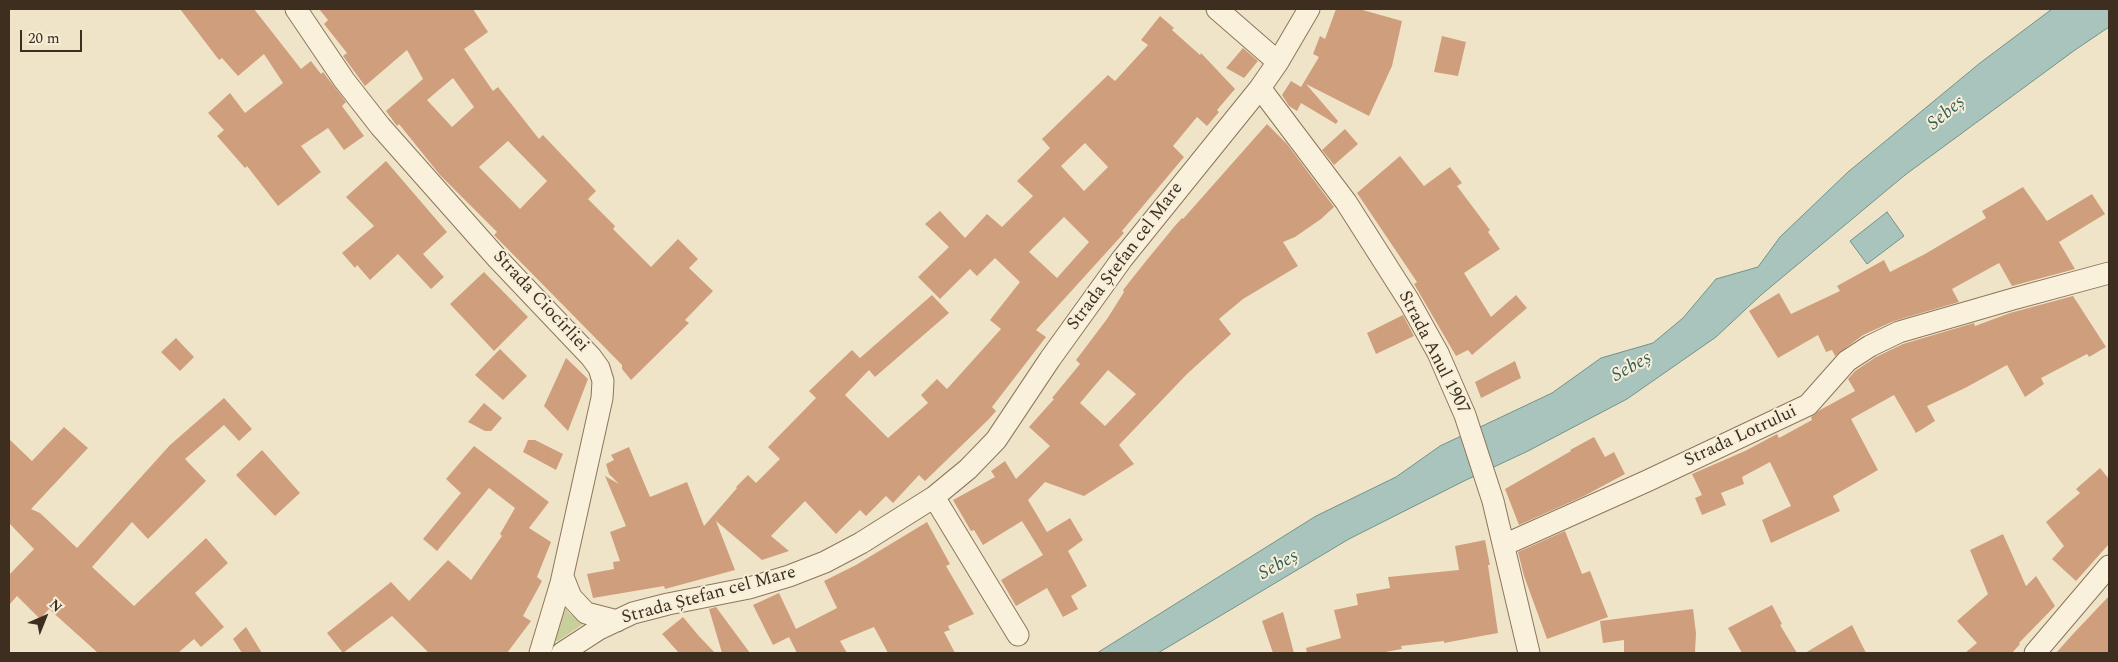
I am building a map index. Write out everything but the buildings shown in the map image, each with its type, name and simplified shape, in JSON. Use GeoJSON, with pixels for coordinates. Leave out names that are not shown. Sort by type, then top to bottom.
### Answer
{"type":"FeatureCollection","features":[{"type":"Feature","properties":{"kind":"street","name":"Strada Ciocîrliei"},"geometry":{"type":"LineString","coordinates":[[296,9],[344,80],[380,126],[497,258],[591,357],[599,368],[603,381],[602,398],[562,577],[540,653]]}},
{"type":"Feature","properties":{"kind":"street"},"geometry":{"type":"LineString","coordinates":[[1217,9],[1278,62]]}},
{"type":"Feature","properties":{"kind":"street","name":"Strada Ștefan cel Mare"},"geometry":{"type":"LineString","coordinates":[[562,653],[599,629],[634,613],[668,604],[749,588],[789,576],[825,562],[861,543],[934,497],[968,469],[996,440],[1050,359],[1122,259],[1260,88],[1278,62],[1309,9]]}},
{"type":"Feature","properties":{"kind":"street","name":"Strada Anul 1907"},"geometry":{"type":"LineString","coordinates":[[1260,88],[1346,202],[1409,301],[1438,353],[1465,415],[1493,501],[1529,653]]}},
{"type":"Feature","properties":{"kind":"street","name":"Strada Lotrului"},"geometry":{"type":"LineString","coordinates":[[1504,545],[1647,481],[1808,405],[1846,361],[1870,346],[1899,332],[2109,273]]}},
{"type":"Feature","properties":{"kind":"street"},"geometry":{"type":"LineString","coordinates":[[934,497],[1018,635]]}},
{"type":"Feature","properties":{"kind":"street"},"geometry":{"type":"LineString","coordinates":[[2035,653],[2109,566]]}},
{"type":"Feature","properties":{"kind":"street"},"geometry":{"type":"LineString","coordinates":[[562,577],[572,597],[586,612],[617,621]]}},
{"type":"Feature","properties":{"kind":"green space"},"geometry":{"type":"Polygon","coordinates":[[[564,606],[570,614],[582,620],[583,624],[558,641],[555,641],[564,606]]]}},
{"type":"Feature","properties":{"kind":"water","name":"Sebeș"},"geometry":{"type":"Polygon","coordinates":[[[2052,9],[2109,9],[2109,27],[1905,175],[1761,295],[1716,337],[1627,399],[1528,451],[1349,539],[1158,653],[1097,653],[1316,516],[1396,477],[1440,446],[1552,393],[1601,358],[1653,343],[1683,318],[1716,279],[1758,267],[1780,237],[1848,172],[1980,63],[2052,9]]]}},
{"type":"Feature","properties":{"kind":"water"},"geometry":{"type":"Polygon","coordinates":[[[1887,212],[1904,236],[1867,264],[1850,241],[1887,212]]]}}]}
